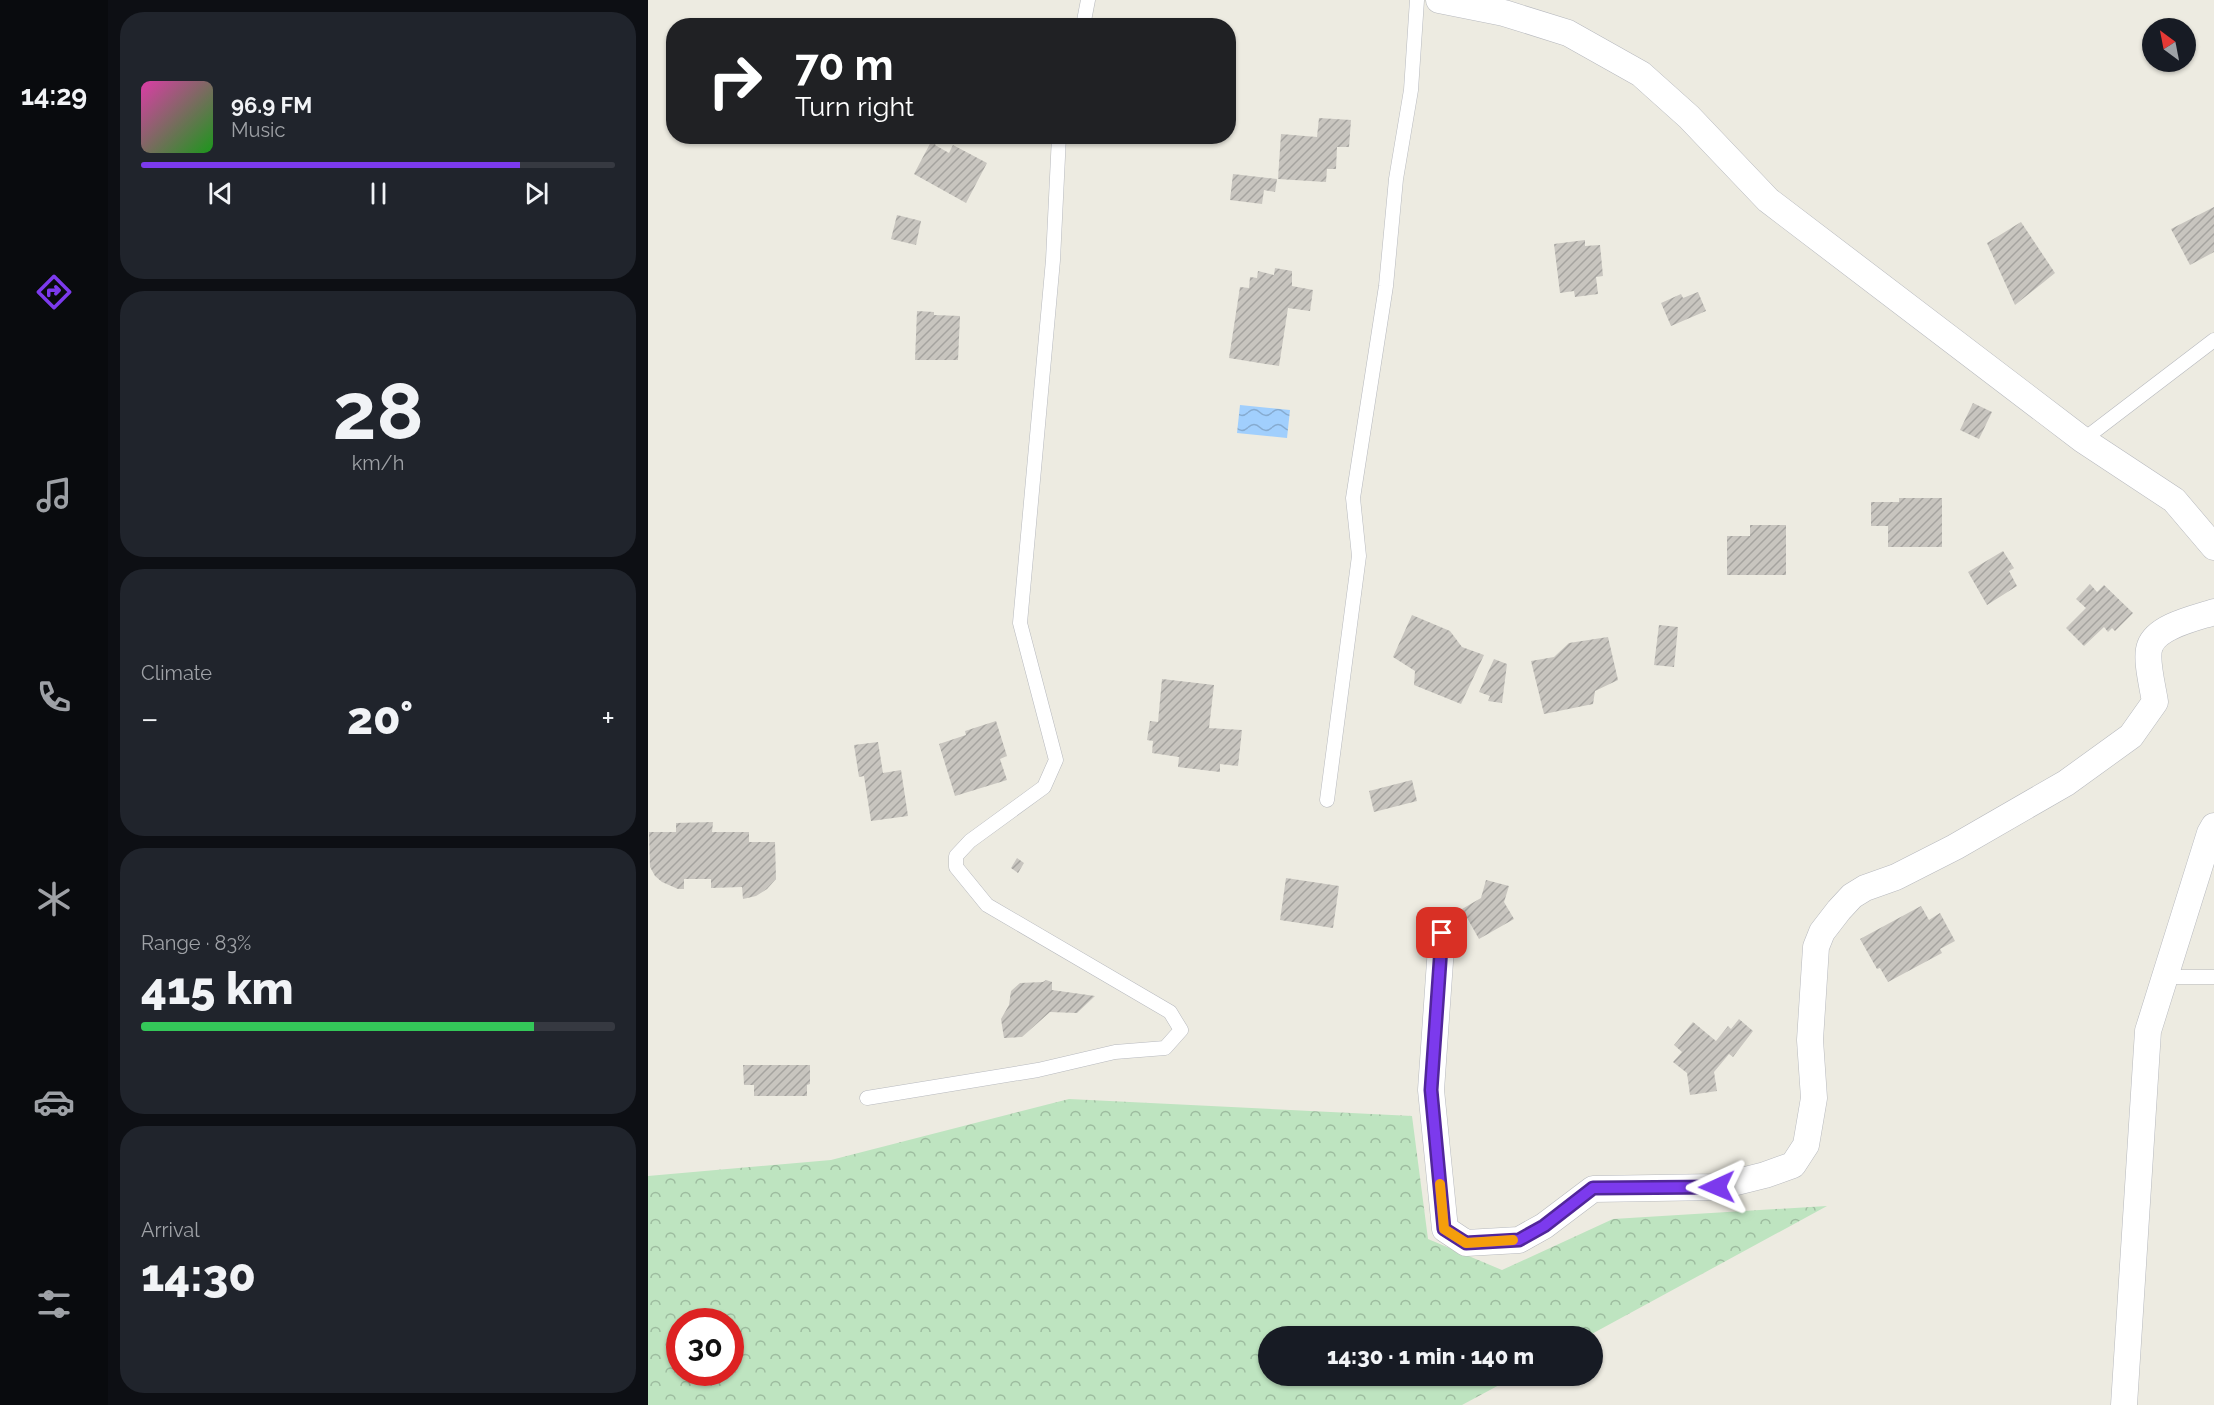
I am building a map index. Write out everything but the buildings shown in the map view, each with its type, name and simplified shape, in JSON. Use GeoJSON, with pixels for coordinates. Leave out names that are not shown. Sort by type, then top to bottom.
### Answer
{"type":"FeatureCollection","features":[{"type":"Feature","properties":{"kind":"street"},"geometry":{"type":"LineString","coordinates":[[1439,0],[1504,13],[1568,33],[1641,74],[1689,117],[1768,200],[2083,440],[2174,500],[2214,547]]}},
{"type":"Feature","properties":{"kind":"street"},"geometry":{"type":"LineString","coordinates":[[1442,933],[1431,1090],[1444,1229],[1466,1243],[1519,1240],[1544,1226],[1593,1188],[1717,1187],[1765,1176],[1793,1165],[1806,1145],[1814,1098],[1810,1040],[1816,947],[1822,932],[1852,896],[1955,847],[2066,783],[2131,736],[2155,702],[2149,656],[2150,645],[2164,629],[2214,612]]}},
{"type":"Feature","properties":{"kind":"street"},"geometry":{"type":"LineString","coordinates":[[2124,1405],[2148,1031],[2214,826]]}},
{"type":"Feature","properties":{"kind":"lane"},"geometry":{"type":"LineString","coordinates":[[1085,18],[1088,0]]}},
{"type":"Feature","properties":{"kind":"lane"},"geometry":{"type":"LineString","coordinates":[[1327,800],[1359,556],[1353,498],[1386,286],[1396,178],[1411,90],[1417,0]]}},
{"type":"Feature","properties":{"kind":"lane"},"geometry":{"type":"LineString","coordinates":[[867,1098],[1038,1070],[1115,1052],[1166,1048],[1181,1030],[1170,1012],[987,905],[956,867],[956,856],[970,841],[1044,787],[1056,760],[1020,623],[1053,260],[1059,144]]}},
{"type":"Feature","properties":{"kind":"lane"},"geometry":{"type":"LineString","coordinates":[[2083,440],[2214,340]]}},
{"type":"Feature","properties":{"kind":"lane"},"geometry":{"type":"LineString","coordinates":[[2166,977],[2214,977]]}},
{"type":"Feature","properties":{"kind":"green space"},"geometry":{"type":"Polygon","coordinates":[[[1069,1099],[1412,1116],[1428,1239],[1502,1270],[1613,1219],[1827,1206],[1603,1328],[1603,1326],[1258,1326],[1258,1386],[1497,1386],[1462,1405],[648,1405],[648,1176],[831,1160],[1069,1099]]]}},
{"type":"Feature","properties":{"kind":"water"},"geometry":{"type":"Polygon","coordinates":[[[1240,405],[1290,410],[1287,438],[1237,433],[1240,405]]]}},
{"type":"Feature","properties":{"kind":"slow traffic"},"geometry":{"type":"LineString","coordinates":[[1440,1184],[1444,1229],[1466,1243],[1513,1240]]}},
{"type":"Feature","properties":{"kind":"route"},"geometry":{"type":"LineString","coordinates":[[1442,933],[1431,1090],[1444,1229],[1466,1243],[1519,1240],[1544,1226],[1593,1188],[1717,1187]]}}]}
